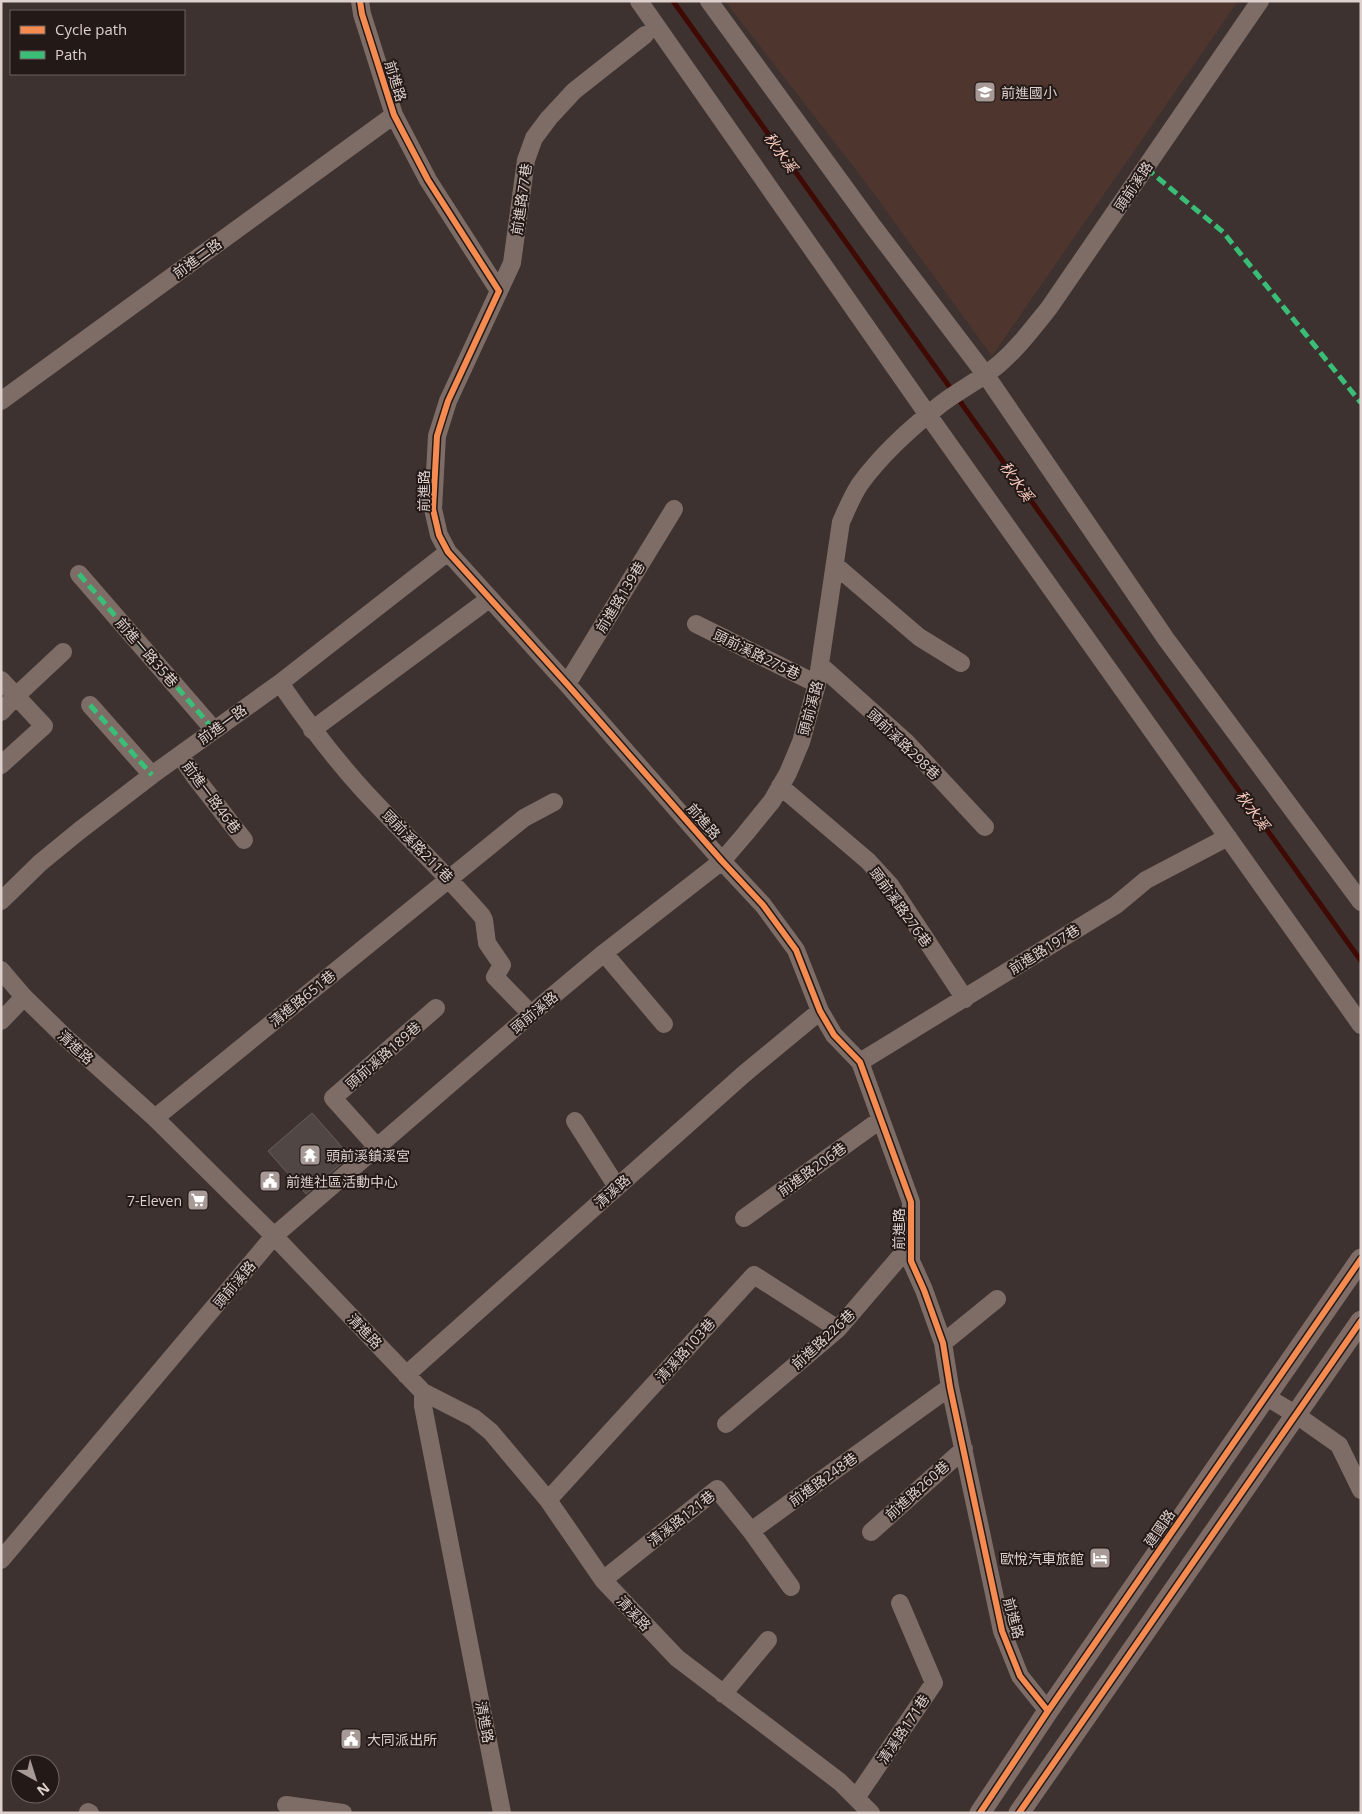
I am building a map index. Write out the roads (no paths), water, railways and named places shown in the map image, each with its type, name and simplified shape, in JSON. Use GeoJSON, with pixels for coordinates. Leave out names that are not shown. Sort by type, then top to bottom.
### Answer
{"type":"FeatureCollection","features":[{"type":"Feature","properties":{"kind":"main road","name":"建國路"},"geometry":{"type":"LineString","coordinates":[[980,1813],[1048,1711],[1361,1259]]}},
{"type":"Feature","properties":{"kind":"main road"},"geometry":{"type":"LineString","coordinates":[[1019,1813],[1361,1320]]}},
{"type":"Feature","properties":{"kind":"street","name":"前進路"},"geometry":{"type":"LineString","coordinates":[[360,1],[362,14],[394,115],[428,180],[499,291],[448,401],[437,436],[433,509],[438,535],[448,552],[763,905],[796,950],[820,1011],[834,1035],[860,1062],[910,1202],[911,1261],[924,1290],[943,1343],[950,1387],[1002,1631],[1020,1676],[1048,1711]]}},
{"type":"Feature","properties":{"kind":"street"},"geometry":{"type":"LineString","coordinates":[[639,1],[935,409],[1228,837],[1361,1025]]}},
{"type":"Feature","properties":{"kind":"street"},"geometry":{"type":"LineString","coordinates":[[709,1],[872,225],[987,372],[1166,639],[1361,902]]}},
{"type":"Feature","properties":{"kind":"street","name":"頭前溪路"},"geometry":{"type":"LineString","coordinates":[[1,1560],[274,1236],[531,1014],[604,953],[722,861],[772,801],[788,772],[800,742],[817,684],[841,522],[860,484],[883,457],[935,409],[987,372],[1015,348],[1049,308],[1260,1]]}},
{"type":"Feature","properties":{"kind":"street","name":"前進路77巷"},"geometry":{"type":"LineString","coordinates":[[499,291],[512,264],[526,160],[534,138],[549,118],[574,92],[645,35]]}},
{"type":"Feature","properties":{"kind":"street","name":"前進二路"},"geometry":{"type":"LineString","coordinates":[[1,401],[394,115]]}},
{"type":"Feature","properties":{"kind":"street","name":"前進路139巷"},"geometry":{"type":"LineString","coordinates":[[567,684],[674,510]]}},
{"type":"Feature","properties":{"kind":"street","name":"前進一路"},"geometry":{"type":"LineString","coordinates":[[1,901],[79,830],[280,683],[448,552]]}},
{"type":"Feature","properties":{"kind":"street"},"geometry":{"type":"LineString","coordinates":[[835,565],[919,638],[961,663]]}},
{"type":"Feature","properties":{"kind":"street","name":"前進一路35巷"},"geometry":{"type":"LineString","coordinates":[[79,574],[214,730]]}},
{"type":"Feature","properties":{"kind":"street"},"geometry":{"type":"LineString","coordinates":[[312,730],[481,605]]}},
{"type":"Feature","properties":{"kind":"street","name":"頭前溪路275巷"},"geometry":{"type":"LineString","coordinates":[[696,624],[817,684]]}},
{"type":"Feature","properties":{"kind":"street"},"geometry":{"type":"LineString","coordinates":[[1,712],[63,652]]}},
{"type":"Feature","properties":{"kind":"street","name":"頭前溪路298巷"},"geometry":{"type":"LineString","coordinates":[[820,665],[906,742],[985,827]]}},
{"type":"Feature","properties":{"kind":"street"},"geometry":{"type":"LineString","coordinates":[[1,680],[44,726],[1,765]]}},
{"type":"Feature","properties":{"kind":"street","name":"頭前溪路211巷"},"geometry":{"type":"LineString","coordinates":[[280,683],[312,730],[364,790],[449,878],[484,920],[487,943],[502,965],[495,977],[531,1014]]}},
{"type":"Feature","properties":{"kind":"street"},"geometry":{"type":"LineString","coordinates":[[90,705],[152,775]]}},
{"type":"Feature","properties":{"kind":"street","name":"前進一路46巷"},"geometry":{"type":"LineString","coordinates":[[180,755],[244,840]]}},
{"type":"Feature","properties":{"kind":"street","name":"頭前溪路276巷"},"geometry":{"type":"LineString","coordinates":[[780,786],[868,860],[884,879],[965,999]]}},
{"type":"Feature","properties":{"kind":"street","name":"清進路651巷"},"geometry":{"type":"LineString","coordinates":[[156,1118],[524,818],[554,802]]}},
{"type":"Feature","properties":{"kind":"street","name":"前進路197巷"},"geometry":{"type":"LineString","coordinates":[[860,1062],[1116,905],[1146,880],[1228,837]]}},
{"type":"Feature","properties":{"kind":"street"},"geometry":{"type":"LineString","coordinates":[[604,953],[664,1024]]}},
{"type":"Feature","properties":{"kind":"street","name":"清進路"},"geometry":{"type":"LineString","coordinates":[[1,970],[24,997],[66,1038],[156,1118],[274,1236],[422,1392],[423,1406],[502,1813]]}},
{"type":"Feature","properties":{"kind":"street"},"geometry":{"type":"LineString","coordinates":[[1,1021],[24,997]]}},
{"type":"Feature","properties":{"kind":"street","name":"頭前溪路189巷"},"geometry":{"type":"LineString","coordinates":[[377,1147],[333,1098],[436,1008]]}},
{"type":"Feature","properties":{"kind":"street","name":"清溪路"},"geometry":{"type":"LineString","coordinates":[[406,1375],[744,1074],[820,1011]]}},
{"type":"Feature","properties":{"kind":"street"},"geometry":{"type":"LineString","coordinates":[[575,1120],[617,1187]]}},
{"type":"Feature","properties":{"kind":"street","name":"前進路206巷"},"geometry":{"type":"LineString","coordinates":[[744,1218],[880,1120]]}},
{"type":"Feature","properties":{"kind":"street","name":"前進路226巷"},"geometry":{"type":"LineString","coordinates":[[726,1424],[838,1329],[910,1245]]}},
{"type":"Feature","properties":{"kind":"street","name":"清溪路103巷"},"geometry":{"type":"LineString","coordinates":[[548,1500],[754,1275],[838,1329]]}},
{"type":"Feature","properties":{"kind":"street"},"geometry":{"type":"LineString","coordinates":[[943,1343],[997,1299]]}},
{"type":"Feature","properties":{"kind":"street","name":"前進路248巷"},"geometry":{"type":"LineString","coordinates":[[751,1531],[950,1387]]}},
{"type":"Feature","properties":{"kind":"street","name":"清溪路"},"geometry":{"type":"LineString","coordinates":[[422,1392],[474,1418],[492,1432],[548,1500],[603,1580],[677,1658],[840,1782],[871,1813]]}},
{"type":"Feature","properties":{"kind":"street"},"geometry":{"type":"LineString","coordinates":[[1266,1396],[1339,1445],[1361,1490]]}},
{"type":"Feature","properties":{"kind":"street","name":"前進路260巷"},"geometry":{"type":"LineString","coordinates":[[871,1532],[964,1449]]}},
{"type":"Feature","properties":{"kind":"street","name":"清溪路121巷"},"geometry":{"type":"LineString","coordinates":[[603,1580],[717,1489],[751,1531]]}},
{"type":"Feature","properties":{"kind":"street"},"geometry":{"type":"LineString","coordinates":[[751,1531],[791,1586]]}},
{"type":"Feature","properties":{"kind":"street","name":"清溪路171巷"},"geometry":{"type":"LineString","coordinates":[[856,1798],[934,1683],[900,1603]]}},
{"type":"Feature","properties":{"kind":"street"},"geometry":{"type":"LineString","coordinates":[[723,1694],[768,1640]]}},
{"type":"Feature","properties":{"kind":"street"},"geometry":{"type":"LineString","coordinates":[[286,1805],[343,1813]]}},
{"type":"Feature","properties":{"kind":"waterway","name":"秋水溪"},"geometry":{"type":"LineString","coordinates":[[673,1],[1361,961]]}},
{"type":"Feature","properties":{"kind":"place","name":"前進國小"},"geometry":{"type":"Point","coordinates":[985,92]}},
{"type":"Feature","properties":{"kind":"place","name":"頭前溪鎮溪宮"},"geometry":{"type":"Point","coordinates":[310,1155]}},
{"type":"Feature","properties":{"kind":"place","name":"前進社區活動中心"},"geometry":{"type":"Point","coordinates":[270,1181]}},
{"type":"Feature","properties":{"kind":"place","name":"7-Eleven"},"geometry":{"type":"Point","coordinates":[198,1200]}},
{"type":"Feature","properties":{"kind":"place","name":"歐悅汽車旅館"},"geometry":{"type":"Point","coordinates":[1100,1558]}},
{"type":"Feature","properties":{"kind":"place","name":"大同派出所"},"geometry":{"type":"Point","coordinates":[351,1739]}}]}
